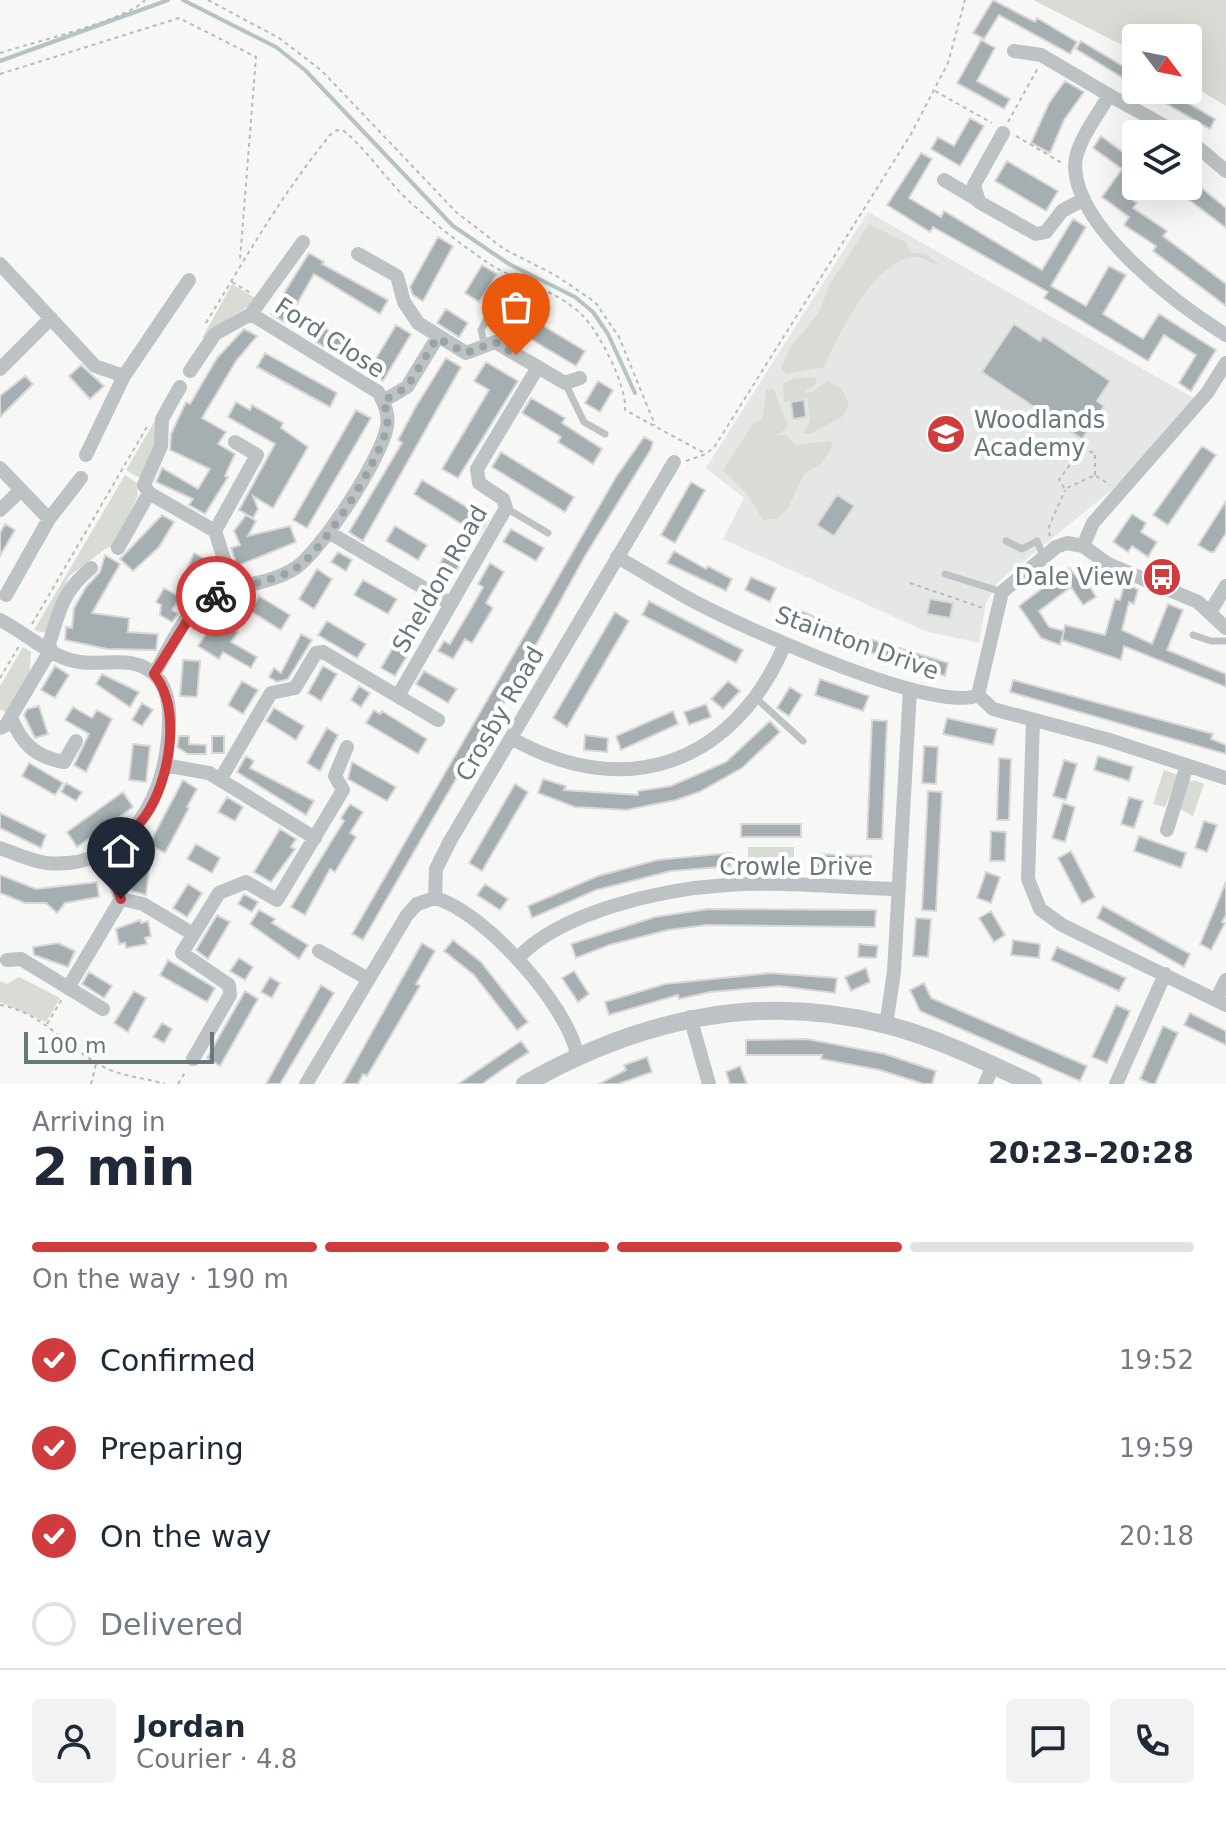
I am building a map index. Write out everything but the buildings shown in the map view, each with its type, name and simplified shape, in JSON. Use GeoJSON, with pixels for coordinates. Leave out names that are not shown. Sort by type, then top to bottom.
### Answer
{"type":"FeatureCollection","features":[{"type":"Feature","properties":{"kind":"street"},"geometry":{"type":"LineString","coordinates":[[1014,51],[1044,57],[1154,120]]}},
{"type":"Feature","properties":{"kind":"street"},"geometry":{"type":"LineString","coordinates":[[1109,95],[1081,147],[1075,168],[1084,199],[1124,255],[1156,286],[1226,335]]}},
{"type":"Feature","properties":{"kind":"street"},"geometry":{"type":"LineString","coordinates":[[976,199],[974,185],[1003,130]]}},
{"type":"Feature","properties":{"kind":"street"},"geometry":{"type":"LineString","coordinates":[[1202,151],[1226,171]]}},
{"type":"Feature","properties":{"kind":"street"},"geometry":{"type":"LineString","coordinates":[[944,180],[1036,234],[1046,232],[1062,211],[1084,199]]}},
{"type":"Feature","properties":{"kind":"street","name":"Ford Close"},"geometry":{"type":"LineString","coordinates":[[190,371],[215,334],[251,314],[303,242]]}},
{"type":"Feature","properties":{"kind":"street"},"geometry":{"type":"LineString","coordinates":[[358,254],[397,276],[409,310],[437,338],[466,353],[495,342],[565,383],[580,378]]}},
{"type":"Feature","properties":{"kind":"street"},"geometry":{"type":"LineString","coordinates":[[0,264],[95,366],[124,376]]}},
{"type":"Feature","properties":{"kind":"street"},"geometry":{"type":"LineString","coordinates":[[86,455],[124,376],[189,280]]}},
{"type":"Feature","properties":{"kind":"street","name":"Ford Close"},"geometry":{"type":"LineString","coordinates":[[251,314],[367,383],[383,401]]}},
{"type":"Feature","properties":{"kind":"street"},"geometry":{"type":"LineString","coordinates":[[0,369],[51,318]]}},
{"type":"Feature","properties":{"kind":"street"},"geometry":{"type":"LineString","coordinates":[[154,674],[196,607],[233,587],[291,571],[330,533],[386,431],[383,401],[407,387],[437,338]]}},
{"type":"Feature","properties":{"kind":"street"},"geometry":{"type":"LineString","coordinates":[[1083,546],[1093,523],[1207,393],[1226,363]]}},
{"type":"Feature","properties":{"kind":"street","name":"Sheldon Road"},"geometry":{"type":"LineString","coordinates":[[398,696],[506,508],[503,499],[479,483],[477,469],[538,367]]}},
{"type":"Feature","properties":{"kind":"street"},"geometry":{"type":"LineString","coordinates":[[180,387],[162,419],[161,446],[144,485],[149,493],[215,531],[233,587]]}},
{"type":"Feature","properties":{"kind":"street"},"geometry":{"type":"LineString","coordinates":[[215,531],[257,455],[235,442]]}},
{"type":"Feature","properties":{"kind":"street","name":"Crosby Road"},"geometry":{"type":"LineString","coordinates":[[435,898],[436,869],[674,462]]}},
{"type":"Feature","properties":{"kind":"street"},"geometry":{"type":"LineString","coordinates":[[0,468],[49,519]]}},
{"type":"Feature","properties":{"kind":"street"},"geometry":{"type":"LineString","coordinates":[[6,595],[49,519],[81,478]]}},
{"type":"Feature","properties":{"kind":"street"},"geometry":{"type":"LineString","coordinates":[[0,510],[21,490]]}},
{"type":"Feature","properties":{"kind":"street"},"geometry":{"type":"LineString","coordinates":[[118,548],[149,493]]}},
{"type":"Feature","properties":{"kind":"street"},"geometry":{"type":"LineString","coordinates":[[330,533],[451,604]]}},
{"type":"Feature","properties":{"kind":"street"},"geometry":{"type":"LineString","coordinates":[[1226,628],[1210,612],[1183,594],[1108,564],[1083,546],[1067,543],[1056,547],[1002,592],[978,695],[987,706],[1226,778]]}},
{"type":"Feature","properties":{"kind":"street","name":"Stainton Drive"},"geometry":{"type":"LineString","coordinates":[[617,557],[698,603],[785,644],[910,689],[957,701],[978,695]]}},
{"type":"Feature","properties":{"kind":"street"},"geometry":{"type":"LineString","coordinates":[[76,741],[64,762],[47,759],[20,741],[5,723],[49,648],[60,603],[70,586],[91,568]]}},
{"type":"Feature","properties":{"kind":"street"},"geometry":{"type":"LineString","coordinates":[[1210,612],[1226,586]]}},
{"type":"Feature","properties":{"kind":"street"},"geometry":{"type":"LineString","coordinates":[[0,620],[81,662],[130,662],[154,674],[167,696],[169,732],[161,783],[145,815],[120,842],[104,851],[65,863],[44,863],[0,848]]}},
{"type":"Feature","properties":{"kind":"street"},"geometry":{"type":"LineString","coordinates":[[511,738],[565,763],[625,770],[698,749],[721,736],[757,699],[785,644]]}},
{"type":"Feature","properties":{"kind":"street"},"geometry":{"type":"LineString","coordinates":[[220,780],[271,693],[295,688],[316,653],[323,652],[438,720]]}},
{"type":"Feature","properties":{"kind":"street"},"geometry":{"type":"LineString","coordinates":[[886,1025],[899,889],[910,689]]}},
{"type":"Feature","properties":{"kind":"street"},"geometry":{"type":"LineString","coordinates":[[1033,720],[1028,879],[1033,899],[1048,917],[1062,925],[1221,1002],[1226,980]]}},
{"type":"Feature","properties":{"kind":"street"},"geometry":{"type":"LineString","coordinates":[[193,1059],[230,995],[229,985],[182,956],[219,893],[246,882],[277,900],[343,790],[335,776],[347,747]]}},
{"type":"Feature","properties":{"kind":"street"},"geometry":{"type":"LineString","coordinates":[[164,765],[209,773],[315,838]]}},
{"type":"Feature","properties":{"kind":"street"},"geometry":{"type":"LineString","coordinates":[[1167,830],[1187,765]]}},
{"type":"Feature","properties":{"kind":"street"},"geometry":{"type":"LineString","coordinates":[[104,851],[121,899]]}},
{"type":"Feature","properties":{"kind":"street","name":"Crowle Drive"},"geometry":{"type":"LineString","coordinates":[[517,959],[546,933],[573,920],[652,897],[727,885],[899,889]]}},
{"type":"Feature","properties":{"kind":"street"},"geometry":{"type":"LineString","coordinates":[[306,1084],[411,910],[424,899],[435,898],[475,921],[517,959],[553,1005],[574,1039],[577,1054]]}},
{"type":"Feature","properties":{"kind":"street"},"geometry":{"type":"LineString","coordinates":[[121,899],[143,904],[193,934]]}},
{"type":"Feature","properties":{"kind":"street"},"geometry":{"type":"LineString","coordinates":[[68,988],[121,899]]}},
{"type":"Feature","properties":{"kind":"street"},"geometry":{"type":"LineString","coordinates":[[319,951],[368,979]]}},
{"type":"Feature","properties":{"kind":"street"},"geometry":{"type":"LineString","coordinates":[[7,960],[21,959],[103,1009]]}},
{"type":"Feature","properties":{"kind":"street"},"geometry":{"type":"LineString","coordinates":[[1116,1084],[1165,974]]}},
{"type":"Feature","properties":{"kind":"street"},"geometry":{"type":"LineString","coordinates":[[525,1084],[577,1054],[632,1033],[690,1017],[787,1011],[886,1025],[1033,1084]]}},
{"type":"Feature","properties":{"kind":"street"},"geometry":{"type":"LineString","coordinates":[[690,1017],[709,1084]]}},
{"type":"Feature","properties":{"kind":"street"},"geometry":{"type":"LineString","coordinates":[[985,1084],[993,1066]]}},
{"type":"Feature","properties":{"kind":"lane"},"geometry":{"type":"LineString","coordinates":[[485,346],[481,330],[498,299]]}},
{"type":"Feature","properties":{"kind":"lane"},"geometry":{"type":"LineString","coordinates":[[565,383],[584,422],[605,434]]}},
{"type":"Feature","properties":{"kind":"lane"},"geometry":{"type":"LineString","coordinates":[[506,508],[548,533]]}},
{"type":"Feature","properties":{"kind":"lane"},"geometry":{"type":"LineString","coordinates":[[1006,541],[1022,549],[1037,541],[1044,558]]}},
{"type":"Feature","properties":{"kind":"lane"},"geometry":{"type":"LineString","coordinates":[[945,574],[1002,592]]}},
{"type":"Feature","properties":{"kind":"lane"},"geometry":{"type":"LineString","coordinates":[[1193,635],[1211,641],[1226,641]]}},
{"type":"Feature","properties":{"kind":"lane"},"geometry":{"type":"LineString","coordinates":[[757,699],[803,741]]}},
{"type":"Feature","properties":{"kind":"path"},"geometry":{"type":"LineString","coordinates":[[0,53],[116,16],[139,7],[145,0]]}},
{"type":"Feature","properties":{"kind":"path"},"geometry":{"type":"LineString","coordinates":[[208,0],[279,38],[321,70],[456,212],[504,249],[555,275],[595,302],[619,337],[655,426]]}},
{"type":"Feature","properties":{"kind":"path"},"geometry":{"type":"LineString","coordinates":[[674,462],[706,454],[715,446],[911,134],[948,63],[965,0]]}},
{"type":"Feature","properties":{"kind":"path"},"geometry":{"type":"LineString","coordinates":[[0,74],[179,18],[256,57],[240,262]]}},
{"type":"Feature","properties":{"kind":"path"},"geometry":{"type":"LineString","coordinates":[[1003,130],[1044,57]]}},
{"type":"Feature","properties":{"kind":"path"},"geometry":{"type":"LineString","coordinates":[[934,90],[1075,168]]}},
{"type":"Feature","properties":{"kind":"path"},"geometry":{"type":"LineString","coordinates":[[200,333],[240,262],[297,175],[330,135],[337,130],[344,131],[410,202],[460,242],[490,264],[582,314],[596,333],[626,398],[625,410],[706,454]]}},
{"type":"Feature","properties":{"kind":"path"},"geometry":{"type":"LineString","coordinates":[[231,281],[263,300]]}},
{"type":"Feature","properties":{"kind":"path"},"geometry":{"type":"LineString","coordinates":[[0,678],[154,415]]}},
{"type":"Feature","properties":{"kind":"path"},"geometry":{"type":"LineString","coordinates":[[1065,489],[1059,480],[1081,449],[1095,453],[1095,475]]}},
{"type":"Feature","properties":{"kind":"path"},"geometry":{"type":"LineString","coordinates":[[1095,475],[1121,494]]}},
{"type":"Feature","properties":{"kind":"path"},"geometry":{"type":"LineString","coordinates":[[1056,547],[1048,529],[1065,489],[1095,475]]}},
{"type":"Feature","properties":{"kind":"path"},"geometry":{"type":"LineString","coordinates":[[910,583],[995,612]]}},
{"type":"Feature","properties":{"kind":"path"},"geometry":{"type":"LineString","coordinates":[[47,1025],[68,988]]}},
{"type":"Feature","properties":{"kind":"path"},"geometry":{"type":"LineString","coordinates":[[0,1005],[47,1025],[96,1063],[124,1077],[165,1084]]}},
{"type":"Feature","properties":{"kind":"path"},"geometry":{"type":"LineString","coordinates":[[178,1084],[193,1059]]}},
{"type":"Feature","properties":{"kind":"path"},"geometry":{"type":"LineString","coordinates":[[91,1084],[96,1063]]}},
{"type":"Feature","properties":{"kind":"shaded area"},"geometry":{"type":"Polygon","coordinates":[[[1033,0],[1226,0],[1226,106],[1202,91],[1202,24],[1122,24],[1122,45],[1033,0]]]}},
{"type":"Feature","properties":{"kind":"shaded area","name":"Woodlands Academy"},"geometry":{"type":"Polygon","coordinates":[[[868,212],[1197,400],[1114,488],[998,582],[986,603],[979,643],[925,631],[723,539],[744,498],[706,468],[868,212]]]}},
{"type":"Feature","properties":{"kind":"shaded area"},"geometry":{"type":"Polygon","coordinates":[[[869,224],[907,243],[910,252],[926,254],[940,265],[917,257],[902,260],[888,269],[849,318],[824,367],[786,374],[781,368],[790,348],[820,311],[830,283],[869,224]]]}},
{"type":"Feature","properties":{"kind":"shaded area"},"geometry":{"type":"Polygon","coordinates":[[[232,284],[259,300],[218,325],[208,338],[202,338],[232,284]]]}},
{"type":"Feature","properties":{"kind":"shaded area"},"geometry":{"type":"Polygon","coordinates":[[[794,378],[817,378],[815,385],[804,392],[811,393],[827,381],[842,389],[849,405],[843,416],[810,434],[804,433],[810,420],[807,398],[784,402],[783,384],[794,378]]]}},
{"type":"Feature","properties":{"kind":"shaded area"},"geometry":{"type":"Polygon","coordinates":[[[774,389],[788,427],[777,435],[786,435],[796,445],[830,441],[833,446],[821,464],[804,474],[788,508],[777,519],[763,520],[747,494],[723,470],[753,424],[763,418],[766,390],[774,389]]]}},
{"type":"Feature","properties":{"kind":"shaded area"},"geometry":{"type":"Polygon","coordinates":[[[156,419],[155,450],[140,478],[126,470],[156,419]]]}},
{"type":"Feature","properties":{"kind":"shaded area"},"geometry":{"type":"Polygon","coordinates":[[[125,475],[137,483],[138,495],[114,548],[108,547],[69,576],[46,633],[34,630],[125,475]]]}},
{"type":"Feature","properties":{"kind":"shaded area"},"geometry":{"type":"Polygon","coordinates":[[[23,647],[31,652],[29,679],[9,714],[0,709],[0,686],[23,647]]]}},
{"type":"Feature","properties":{"kind":"shaded area"},"geometry":{"type":"Polygon","coordinates":[[[1164,770],[1178,775],[1165,807],[1153,804],[1164,770]]]}},
{"type":"Feature","properties":{"kind":"shaded area"},"geometry":{"type":"Polygon","coordinates":[[[1194,780],[1204,784],[1193,816],[1180,809],[1188,782],[1194,780]]]}},
{"type":"Feature","properties":{"kind":"shaded area"},"geometry":{"type":"Polygon","coordinates":[[[748,847],[794,847],[794,866],[748,865],[748,847]]]}},
{"type":"Feature","properties":{"kind":"shaded area"},"geometry":{"type":"Polygon","coordinates":[[[19,977],[60,998],[46,1022],[0,1002],[0,981],[7,984],[19,977]]]}},
{"type":"Feature","properties":{"kind":"waterway"},"geometry":{"type":"LineString","coordinates":[[0,61],[168,0]]}},
{"type":"Feature","properties":{"kind":"waterway"},"geometry":{"type":"LineString","coordinates":[[183,0],[276,47],[305,70],[453,226],[509,264],[575,297],[593,312],[608,334],[635,393]]}},
{"type":"Feature","properties":{"kind":"way so far"},"geometry":{"type":"LineString","coordinates":[[216,596],[233,587],[291,571],[313,553],[330,533],[381,443],[388,418],[383,401],[407,387],[437,338],[466,353],[495,342],[516,355]]}},
{"type":"Feature","properties":{"kind":"place","name":"Woodlands Academy"},"geometry":{"type":"Point","coordinates":[946,434]}},
{"type":"Feature","properties":{"kind":"place","name":"Dale View"},"geometry":{"type":"Point","coordinates":[1162,577]}},
{"type":"Feature","properties":{"kind":"route"},"geometry":{"type":"LineString","coordinates":[[121,899],[104,851],[134,829],[155,800],[161,783],[169,732],[168,709],[167,696],[154,674],[196,607],[216,596]]}}]}
